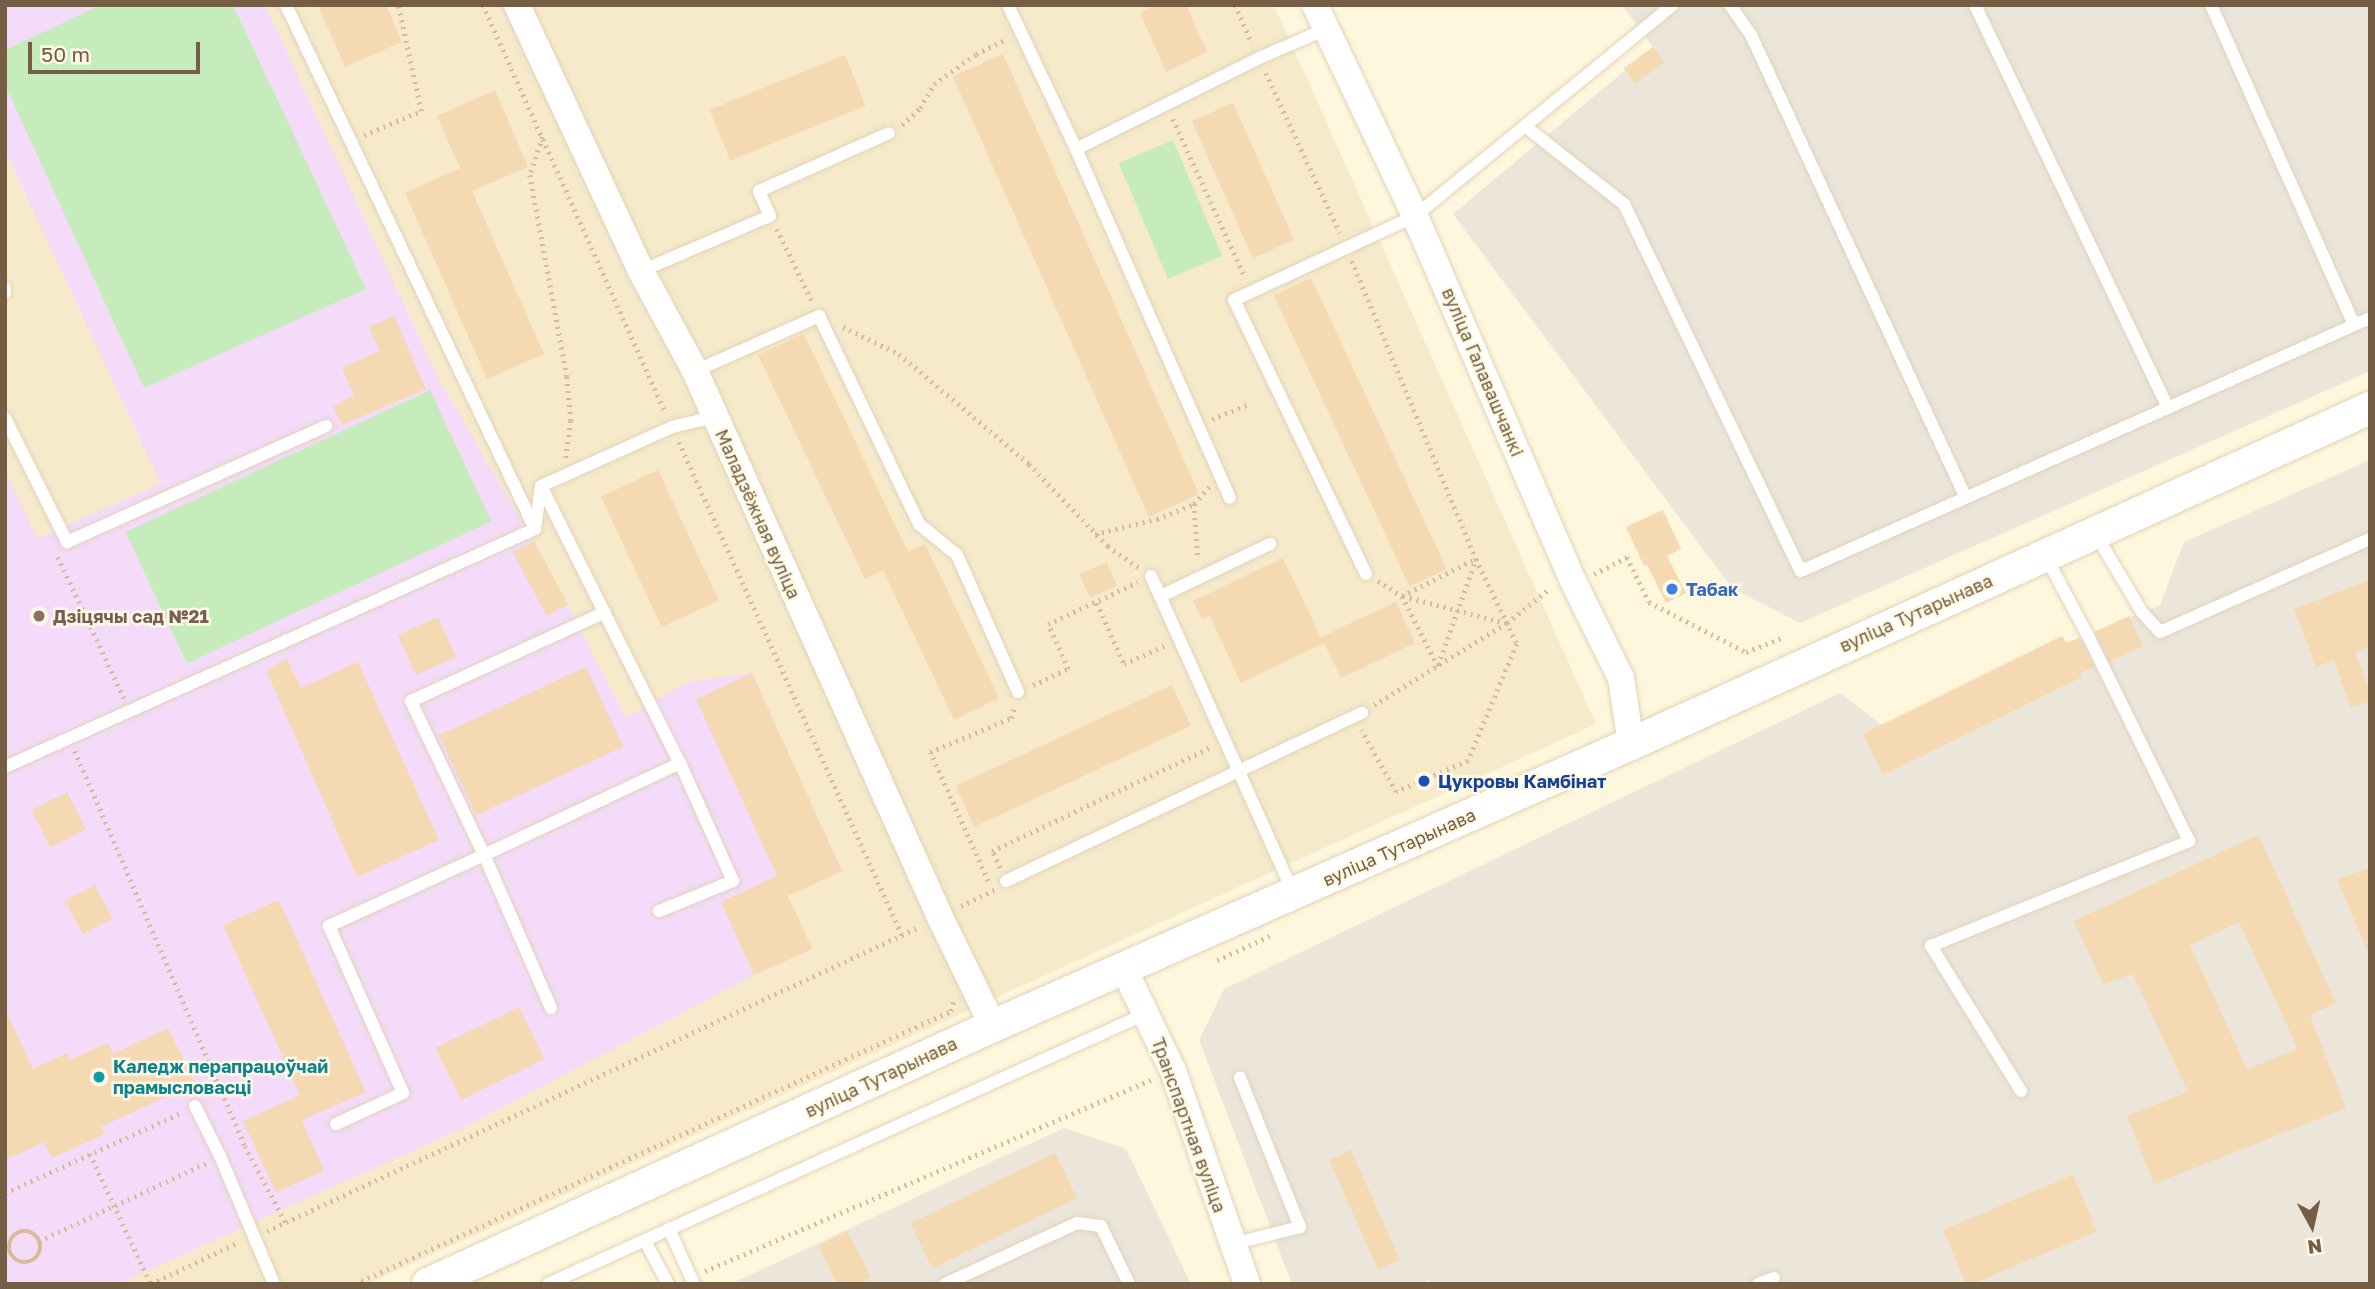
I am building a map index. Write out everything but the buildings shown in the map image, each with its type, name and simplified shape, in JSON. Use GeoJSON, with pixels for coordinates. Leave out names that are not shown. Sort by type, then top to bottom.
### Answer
{"type":"FeatureCollection","features":[{"type":"Feature","properties":{"kind":"street","name":"Маладзёжная вуліца"},"geometry":{"type":"LineString","coordinates":[[517,5],[640,271],[695,371],[946,914],[993,1026]]}},
{"type":"Feature","properties":{"kind":"street","name":"вуліца Галавашчанкі"},"geometry":{"type":"LineString","coordinates":[[1320,17],[1415,216],[1573,581],[1621,678],[1631,744]]}},
{"type":"Feature","properties":{"kind":"street","name":"вуліца Тутарынава"},"geometry":{"type":"LineString","coordinates":[[428,1284],[993,1026],[1631,744],[2370,408]]}},
{"type":"Feature","properties":{"kind":"street","name":"Транспартная вуліца"},"geometry":{"type":"LineString","coordinates":[[1124,969],[1173,1071],[1247,1284]]}},
{"type":"Feature","properties":{"kind":"lane"},"geometry":{"type":"LineString","coordinates":[[286,5],[535,529]]}},
{"type":"Feature","properties":{"kind":"lane"},"geometry":{"type":"LineString","coordinates":[[1008,5],[1076,149],[1230,498]]}},
{"type":"Feature","properties":{"kind":"lane"},"geometry":{"type":"LineString","coordinates":[[1367,574],[1234,300],[1415,216],[1673,5]]}},
{"type":"Feature","properties":{"kind":"lane"},"geometry":{"type":"LineString","coordinates":[[1730,5],[1751,35],[1966,498]]}},
{"type":"Feature","properties":{"kind":"lane"},"geometry":{"type":"LineString","coordinates":[[1975,5],[2168,408]]}},
{"type":"Feature","properties":{"kind":"lane"},"geometry":{"type":"LineString","coordinates":[[2211,5],[2354,325]]}},
{"type":"Feature","properties":{"kind":"lane"},"geometry":{"type":"LineString","coordinates":[[1076,149],[1259,58],[1320,17]]}},
{"type":"Feature","properties":{"kind":"lane"},"geometry":{"type":"LineString","coordinates":[[1527,127],[1624,204],[1801,571],[2370,318]]}},
{"type":"Feature","properties":{"kind":"lane"},"geometry":{"type":"LineString","coordinates":[[640,271],[771,216],[759,191],[889,134]]}},
{"type":"Feature","properties":{"kind":"lane"},"geometry":{"type":"LineString","coordinates":[[695,371],[819,316],[919,524],[957,555],[1018,692]]}},
{"type":"Feature","properties":{"kind":"lane"},"geometry":{"type":"LineString","coordinates":[[541,485],[673,427],[714,416]]}},
{"type":"Feature","properties":{"kind":"lane"},"geometry":{"type":"LineString","coordinates":[[5,418],[66,542],[326,426]]}},
{"type":"Feature","properties":{"kind":"lane"},"geometry":{"type":"LineString","coordinates":[[535,529],[541,485]]}},
{"type":"Feature","properties":{"kind":"lane"},"geometry":{"type":"LineString","coordinates":[[541,485],[680,763],[733,881],[659,912]]}},
{"type":"Feature","properties":{"kind":"lane"},"geometry":{"type":"LineString","coordinates":[[5,767],[535,529]]}},
{"type":"Feature","properties":{"kind":"lane"},"geometry":{"type":"LineString","coordinates":[[2095,532],[2142,612],[2160,632],[2370,538]]}},
{"type":"Feature","properties":{"kind":"lane"},"geometry":{"type":"LineString","coordinates":[[1160,596],[1270,544]]}},
{"type":"Feature","properties":{"kind":"lane"},"geometry":{"type":"LineString","coordinates":[[2021,1091],[1931,946],[2189,841],[2087,634],[2044,555]]}},
{"type":"Feature","properties":{"kind":"lane"},"geometry":{"type":"LineString","coordinates":[[1151,576],[1293,893]]}},
{"type":"Feature","properties":{"kind":"lane"},"geometry":{"type":"LineString","coordinates":[[551,1008],[484,855],[411,701],[605,612]]}},
{"type":"Feature","properties":{"kind":"lane"},"geometry":{"type":"LineString","coordinates":[[1006,881],[1238,769],[1358,715]]}},
{"type":"Feature","properties":{"kind":"lane"},"geometry":{"type":"LineString","coordinates":[[336,1124],[403,1093],[328,926],[680,763]]}},
{"type":"Feature","properties":{"kind":"lane"},"geometry":{"type":"LineString","coordinates":[[548,1284],[1147,1013]]}},
{"type":"Feature","properties":{"kind":"lane"},"geometry":{"type":"LineString","coordinates":[[1232,1244],[1300,1227],[1240,1078]]}},
{"type":"Feature","properties":{"kind":"lane"},"geometry":{"type":"LineString","coordinates":[[195,1106],[220,1156],[274,1284]]}},
{"type":"Feature","properties":{"kind":"lane"},"geometry":{"type":"LineString","coordinates":[[945,1284],[1077,1223],[1101,1226],[1129,1284]]}},
{"type":"Feature","properties":{"kind":"lane"},"geometry":{"type":"LineString","coordinates":[[669,1229],[693,1280]]}},
{"type":"Feature","properties":{"kind":"lane"},"geometry":{"type":"LineString","coordinates":[[645,1241],[668,1284]]}},
{"type":"Feature","properties":{"kind":"lane"},"geometry":{"type":"LineString","coordinates":[[1758,1284],[1774,1278]]}},
{"type":"Feature","properties":{"kind":"path"},"geometry":{"type":"LineString","coordinates":[[349,141],[421,111],[398,5]]}},
{"type":"Feature","properties":{"kind":"path"},"geometry":{"type":"LineString","coordinates":[[483,5],[902,935]]}},
{"type":"Feature","properties":{"kind":"path"},"geometry":{"type":"LineString","coordinates":[[1236,5],[1347,248],[1476,559],[1507,623],[1517,644],[1468,761],[1396,792],[1358,715],[1507,623],[1550,588]]}},
{"type":"Feature","properties":{"kind":"path"},"geometry":{"type":"LineString","coordinates":[[889,134],[906,123],[920,108],[934,84],[976,54],[1020,33]]}},
{"type":"Feature","properties":{"kind":"path"},"geometry":{"type":"LineString","coordinates":[[1166,103],[1251,290]]}},
{"type":"Feature","properties":{"kind":"path"},"geometry":{"type":"LineString","coordinates":[[543,136],[530,175],[567,377],[571,421],[566,446],[567,473]]}},
{"type":"Feature","properties":{"kind":"path"},"geometry":{"type":"LineString","coordinates":[[90,1154],[151,1284],[902,935],[992,890],[930,751],[1011,718],[1018,692],[1068,669],[1048,624],[1151,576],[1108,546],[1029,464],[899,354],[819,316],[771,216]]}},
{"type":"Feature","properties":{"kind":"path"},"geometry":{"type":"LineString","coordinates":[[1199,425],[1244,407]]}},
{"type":"Feature","properties":{"kind":"path"},"geometry":{"type":"LineString","coordinates":[[1095,534],[1157,519],[1194,504],[1199,578]]}},
{"type":"Feature","properties":{"kind":"path"},"geometry":{"type":"LineString","coordinates":[[57,554],[131,711]]}},
{"type":"Feature","properties":{"kind":"path"},"geometry":{"type":"LineString","coordinates":[[1593,574],[1627,556],[1649,602],[1734,646],[1746,652],[1784,637]]}},
{"type":"Feature","properties":{"kind":"path"},"geometry":{"type":"LineString","coordinates":[[1402,596],[1476,559]]}},
{"type":"Feature","properties":{"kind":"path"},"geometry":{"type":"LineString","coordinates":[[1437,666],[1476,559]]}},
{"type":"Feature","properties":{"kind":"path"},"geometry":{"type":"LineString","coordinates":[[1367,574],[1402,596],[1507,623]]}},
{"type":"Feature","properties":{"kind":"path"},"geometry":{"type":"LineString","coordinates":[[1402,596],[1437,666]]}},
{"type":"Feature","properties":{"kind":"path"},"geometry":{"type":"LineString","coordinates":[[1097,603],[1124,664],[1170,643]]}},
{"type":"Feature","properties":{"kind":"path"},"geometry":{"type":"LineString","coordinates":[[70,738],[245,1146],[286,1223]]}},
{"type":"Feature","properties":{"kind":"path"},"geometry":{"type":"LineString","coordinates":[[1006,881],[992,851],[1216,745]]}},
{"type":"Feature","properties":{"kind":"path"},"geometry":{"type":"LineString","coordinates":[[355,1284],[951,1011],[957,989]]}},
{"type":"Feature","properties":{"kind":"path"},"geometry":{"type":"LineString","coordinates":[[693,1280],[1173,1071]]}},
{"type":"Feature","properties":{"kind":"path"},"geometry":{"type":"LineString","coordinates":[[5,1193],[223,1091]]}},
{"type":"Feature","properties":{"kind":"path"},"geometry":{"type":"LineString","coordinates":[[40,1241],[245,1146]]}},
{"type":"Feature","properties":{"kind":"path"},"geometry":{"type":"LineString","coordinates":[[22,1231],[31,1232],[40,1241],[40,1254],[35,1260],[18,1262],[12,1258],[7,1240],[22,1231]]}},
{"type":"Feature","properties":{"kind":"shaded area"},"geometry":{"type":"Polygon","coordinates":[[[5,5],[1274,5],[1596,724],[368,1284],[5,1284],[5,5]]]}},
{"type":"Feature","properties":{"kind":"shaded area"},"geometry":{"type":"Polygon","coordinates":[[[5,5],[265,5],[439,380],[534,541],[626,718],[687,682],[752,673],[842,871],[788,896],[812,949],[754,975],[463,1128],[118,1284],[5,1284],[5,471],[37,538],[161,484],[5,150],[5,5]]]}},
{"type":"Feature","properties":{"kind":"shaded area"},"geometry":{"type":"Polygon","coordinates":[[[1622,5],[2370,5],[2370,371],[1800,623],[1732,588],[1453,214],[1653,47],[1622,5]]]}},
{"type":"Feature","properties":{"kind":"shaded area"},"geometry":{"type":"Polygon","coordinates":[[[2370,460],[2370,751],[2363,746],[2370,752],[2370,1284],[1432,1284],[1429,1280],[1421,1284],[1292,1284],[1199,1040],[1224,989],[1840,693],[1882,725],[2062,636],[2067,643],[2160,605],[2184,542],[2370,460]]]}},
{"type":"Feature","properties":{"kind":"shaded area"},"geometry":{"type":"Polygon","coordinates":[[[1064,1128],[1126,1149],[1191,1284],[731,1284],[1064,1128]]]}},
{"type":"Feature","properties":{"kind":"green space"},"geometry":{"type":"Polygon","coordinates":[[[101,5],[233,5],[366,289],[144,388],[5,85],[5,50],[101,5]]]}},
{"type":"Feature","properties":{"kind":"green space"},"geometry":{"type":"Polygon","coordinates":[[[1173,140],[1222,256],[1168,279],[1119,163],[1173,140]]]}},
{"type":"Feature","properties":{"kind":"green space"},"geometry":{"type":"Polygon","coordinates":[[[430,390],[491,521],[187,663],[125,532],[430,390]]]}},
{"type":"Feature","properties":{"kind":"place","name":"Табак"},"geometry":{"type":"Point","coordinates":[1672,589]}},
{"type":"Feature","properties":{"kind":"place","name":"Дзіцячы сад №21"},"geometry":{"type":"Point","coordinates":[39,616]}},
{"type":"Feature","properties":{"kind":"place","name":"Цукровы Камбінат"},"geometry":{"type":"Point","coordinates":[1424,781]}},
{"type":"Feature","properties":{"kind":"place","name":"Каледж перапрацоўчай прамысловасці"},"geometry":{"type":"Point","coordinates":[99,1077]}}]}
